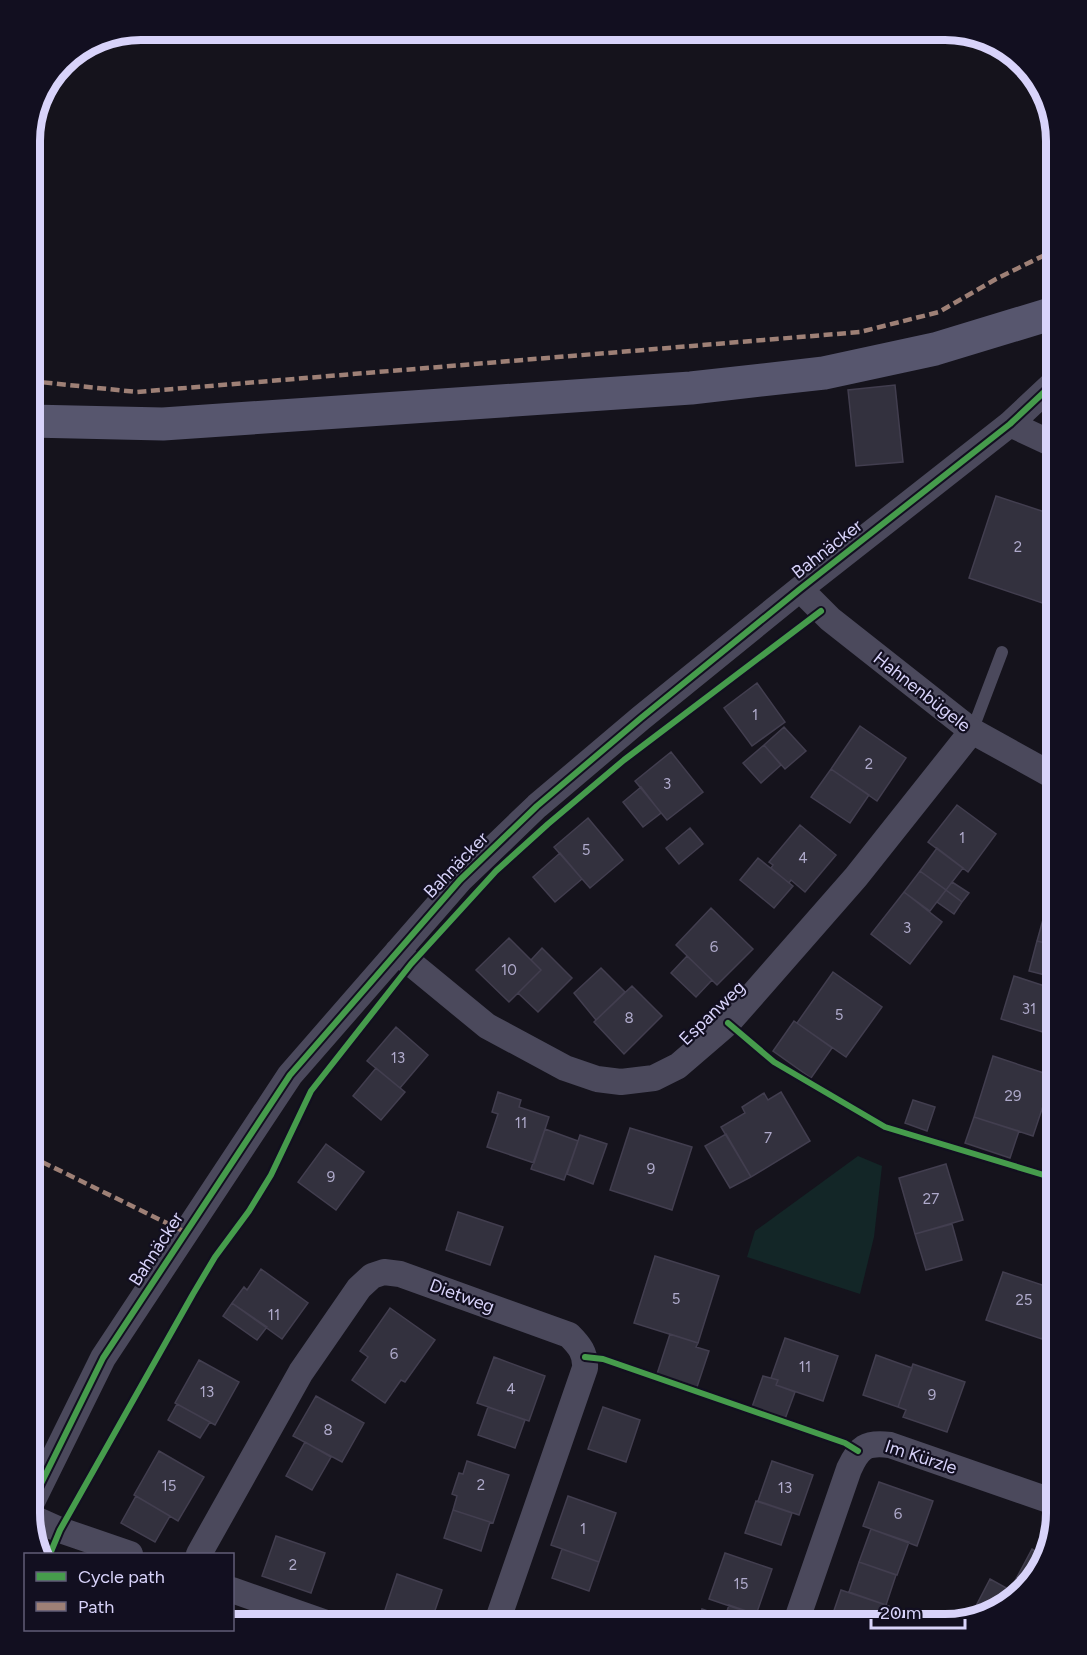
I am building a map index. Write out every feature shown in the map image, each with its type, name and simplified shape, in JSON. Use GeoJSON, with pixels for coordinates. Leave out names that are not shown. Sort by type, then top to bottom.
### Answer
{"type":"FeatureCollection","features":[{"type":"Feature","properties":{"kind":"street"},"geometry":{"type":"LineString","coordinates":[[41,421],[163,424],[692,388],[835,371],[935,349],[1046,315]]}},
{"type":"Feature","properties":{"kind":"street","name":"Bahnäcker"},"geometry":{"type":"LineString","coordinates":[[40,1486],[103,1358],[290,1075],[460,880],[537,806],[800,589],[1010,424],[1046,390]]}},
{"type":"Feature","properties":{"kind":"street"},"geometry":{"type":"LineString","coordinates":[[1010,424],[1046,441]]}},
{"type":"Feature","properties":{"kind":"street","name":"Hahnenbügele"},"geometry":{"type":"LineString","coordinates":[[800,589],[830,619],[972,731],[1046,772]]}},
{"type":"Feature","properties":{"kind":"street","name":"Espanweg"},"geometry":{"type":"LineString","coordinates":[[397,952],[487,1026],[565,1068],[597,1079],[621,1082],[654,1078],[678,1066],[728,1023],[856,877],[972,731]]}},
{"type":"Feature","properties":{"kind":"street","name":"Dietweg"},"geometry":{"type":"LineString","coordinates":[[200,1553],[301,1372],[359,1288],[372,1275],[384,1272],[399,1274],[569,1335],[580,1346],[585,1357],[585,1368],[500,1614]]}},
{"type":"Feature","properties":{"kind":"street","name":"Im Kürzle"},"geometry":{"type":"LineString","coordinates":[[799,1614],[849,1468],[858,1451],[865,1447],[875,1443],[890,1445],[1046,1499]]}},
{"type":"Feature","properties":{"kind":"street"},"geometry":{"type":"LineString","coordinates":[[41,1521],[127,1553]]}},
{"type":"Feature","properties":{"kind":"street"},"geometry":{"type":"LineString","coordinates":[[234,1591],[301,1614]]}},
{"type":"Feature","properties":{"kind":"lane"},"geometry":{"type":"LineString","coordinates":[[972,731],[1002,652]]}},
{"type":"Feature","properties":{"kind":"green space"},"geometry":{"type":"Polygon","coordinates":[[[858,1156],[882,1166],[874,1237],[860,1294],[747,1257],[755,1231],[858,1156]]]}},
{"type":"Feature","properties":{"kind":"building"},"geometry":{"type":"Polygon","coordinates":[[[895,385],[903,462],[856,466],[848,390],[895,385]]]}},
{"type":"Feature","properties":{"kind":"building"},"geometry":{"type":"Polygon","coordinates":[[[996,496],[1046,512],[1046,604],[969,578],[996,496]]]}},
{"type":"Feature","properties":{"kind":"building"},"geometry":{"type":"Polygon","coordinates":[[[757,683],[785,722],[752,746],[724,708],[757,683]]]}},
{"type":"Feature","properties":{"kind":"building"},"geometry":{"type":"Polygon","coordinates":[[[860,726],[906,758],[877,801],[831,769],[860,726]]]}},
{"type":"Feature","properties":{"kind":"building"},"geometry":{"type":"Polygon","coordinates":[[[784,727],[806,751],[785,769],[764,745],[784,727]]]}},
{"type":"Feature","properties":{"kind":"building"},"geometry":{"type":"Polygon","coordinates":[[[764,745],[781,765],[761,783],[743,763],[764,745]]]}},
{"type":"Feature","properties":{"kind":"building"},"geometry":{"type":"Polygon","coordinates":[[[671,752],[703,792],[667,820],[635,781],[671,752]]]}},
{"type":"Feature","properties":{"kind":"building"},"geometry":{"type":"Polygon","coordinates":[[[831,769],[869,795],[850,823],[811,797],[831,769]]]}},
{"type":"Feature","properties":{"kind":"building"},"geometry":{"type":"Polygon","coordinates":[[[641,787],[661,813],[643,827],[623,802],[641,787]]]}},
{"type":"Feature","properties":{"kind":"building"},"geometry":{"type":"Polygon","coordinates":[[[957,805],[996,834],[968,872],[928,842],[957,805]]]}},
{"type":"Feature","properties":{"kind":"building"},"geometry":{"type":"Polygon","coordinates":[[[588,818],[623,860],[590,888],[554,847],[588,818]]]}},
{"type":"Feature","properties":{"kind":"building"},"geometry":{"type":"Polygon","coordinates":[[[800,825],[836,855],[805,892],[791,880],[789,883],[771,868],[773,865],[769,862],[800,825]]]}},
{"type":"Feature","properties":{"kind":"building"},"geometry":{"type":"Polygon","coordinates":[[[690,828],[703,844],[679,864],[666,848],[690,828]]]}},
{"type":"Feature","properties":{"kind":"building"},"geometry":{"type":"Polygon","coordinates":[[[937,848],[963,868],[946,890],[920,871],[937,848]]]}},
{"type":"Feature","properties":{"kind":"building"},"geometry":{"type":"Polygon","coordinates":[[[560,853],[582,879],[555,902],[533,877],[560,853]]]}},
{"type":"Feature","properties":{"kind":"building"},"geometry":{"type":"Polygon","coordinates":[[[758,858],[793,886],[774,908],[740,880],[758,858]]]}},
{"type":"Feature","properties":{"kind":"building"},"geometry":{"type":"Polygon","coordinates":[[[920,871],[946,890],[930,911],[904,892],[920,871]]]}},
{"type":"Feature","properties":{"kind":"building"},"geometry":{"type":"Polygon","coordinates":[[[952,882],[969,893],[962,902],[946,890],[952,882]]]}},
{"type":"Feature","properties":{"kind":"building"},"geometry":{"type":"Polygon","coordinates":[[[946,890],[962,902],[954,914],[937,902],[946,890]]]}},
{"type":"Feature","properties":{"kind":"building"},"geometry":{"type":"Polygon","coordinates":[[[904,892],[942,922],[910,964],[871,934],[904,892]]]}},
{"type":"Feature","properties":{"kind":"building"},"geometry":{"type":"Polygon","coordinates":[[[711,908],[753,949],[717,985],[676,945],[711,908]]]}},
{"type":"Feature","properties":{"kind":"building"},"geometry":{"type":"Polygon","coordinates":[[[1046,909],[1046,943],[1037,941],[1046,909]]]}},
{"type":"Feature","properties":{"kind":"building"},"geometry":{"type":"Polygon","coordinates":[[[509,938],[541,970],[509,1002],[476,970],[509,938]]]}},
{"type":"Feature","properties":{"kind":"building"},"geometry":{"type":"Polygon","coordinates":[[[1037,941],[1046,943],[1046,975],[1029,971],[1037,941]]]}},
{"type":"Feature","properties":{"kind":"building"},"geometry":{"type":"Polygon","coordinates":[[[542,948],[572,978],[538,1012],[518,993],[541,970],[531,960],[542,948]]]}},
{"type":"Feature","properties":{"kind":"building"},"geometry":{"type":"Polygon","coordinates":[[[687,956],[712,980],[696,997],[671,973],[687,956]]]}},
{"type":"Feature","properties":{"kind":"building"},"geometry":{"type":"Polygon","coordinates":[[[601,968],[625,992],[596,1020],[574,993],[601,968]]]}},
{"type":"Feature","properties":{"kind":"building"},"geometry":{"type":"Polygon","coordinates":[[[833,972],[882,1007],[846,1057],[797,1023],[833,972]]]}},
{"type":"Feature","properties":{"kind":"building"},"geometry":{"type":"Polygon","coordinates":[[[1014,976],[1046,986],[1046,1033],[1001,1019],[1014,976]]]}},
{"type":"Feature","properties":{"kind":"building"},"geometry":{"type":"Polygon","coordinates":[[[632,986],[662,1016],[624,1054],[594,1022],[632,986]]]}},
{"type":"Feature","properties":{"kind":"building"},"geometry":{"type":"Polygon","coordinates":[[[794,1021],[832,1048],[811,1078],[773,1051],[794,1021]]]}},
{"type":"Feature","properties":{"kind":"building"},"geometry":{"type":"Polygon","coordinates":[[[396,1027],[428,1055],[400,1088],[367,1061],[396,1027]]]}},
{"type":"Feature","properties":{"kind":"building"},"geometry":{"type":"Polygon","coordinates":[[[993,1056],[1046,1074],[1046,1097],[1033,1136],[974,1117],[993,1056]]]}},
{"type":"Feature","properties":{"kind":"building"},"geometry":{"type":"Polygon","coordinates":[[[376,1068],[405,1092],[381,1120],[353,1096],[376,1068]]]}},
{"type":"Feature","properties":{"kind":"building"},"geometry":{"type":"Polygon","coordinates":[[[498,1092],[521,1100],[519,1107],[549,1117],[534,1163],[487,1147],[498,1114],[492,1112],[498,1092]]]}},
{"type":"Feature","properties":{"kind":"building"},"geometry":{"type":"Polygon","coordinates":[[[781,1092],[810,1141],[751,1177],[721,1127],[745,1113],[742,1107],[764,1093],[768,1100],[781,1092]]]}},
{"type":"Feature","properties":{"kind":"building"},"geometry":{"type":"Polygon","coordinates":[[[913,1100],[935,1107],[927,1131],[905,1123],[913,1100]]]}},
{"type":"Feature","properties":{"kind":"building"},"geometry":{"type":"Polygon","coordinates":[[[974,1117],[1019,1131],[1010,1158],[965,1143],[974,1117]]]}},
{"type":"Feature","properties":{"kind":"building"},"geometry":{"type":"Polygon","coordinates":[[[630,1128],[692,1147],[672,1210],[610,1190],[630,1128]]]}},
{"type":"Feature","properties":{"kind":"building"},"geometry":{"type":"Polygon","coordinates":[[[545,1129],[578,1141],[564,1180],[531,1169],[545,1129]]]}},
{"type":"Feature","properties":{"kind":"building"},"geometry":{"type":"Polygon","coordinates":[[[726,1134],[751,1177],[730,1188],[705,1146],[726,1134]]]}},
{"type":"Feature","properties":{"kind":"building"},"geometry":{"type":"Polygon","coordinates":[[[580,1135],[607,1144],[593,1184],[567,1174],[580,1135]]]}},
{"type":"Feature","properties":{"kind":"building"},"geometry":{"type":"Polygon","coordinates":[[[326,1144],[364,1172],[336,1210],[298,1182],[326,1144]]]}},
{"type":"Feature","properties":{"kind":"building"},"geometry":{"type":"Polygon","coordinates":[[[946,1164],[963,1220],[915,1234],[899,1178],[946,1164]]]}},
{"type":"Feature","properties":{"kind":"building"},"geometry":{"type":"Polygon","coordinates":[[[458,1212],[503,1227],[490,1265],[446,1250],[458,1212]]]}},
{"type":"Feature","properties":{"kind":"building"},"geometry":{"type":"Polygon","coordinates":[[[952,1224],[962,1260],[926,1270],[915,1234],[952,1224]]]}},
{"type":"Feature","properties":{"kind":"building"},"geometry":{"type":"Polygon","coordinates":[[[655,1256],[719,1276],[698,1343],[634,1323],[655,1256]]]}},
{"type":"Feature","properties":{"kind":"building"},"geometry":{"type":"Polygon","coordinates":[[[261,1269],[308,1303],[282,1339],[232,1303],[244,1287],[247,1290],[261,1269]]]}},
{"type":"Feature","properties":{"kind":"building"},"geometry":{"type":"Polygon","coordinates":[[[1003,1272],[1046,1286],[1046,1326],[1042,1339],[986,1320],[1003,1272]]]}},
{"type":"Feature","properties":{"kind":"building"},"geometry":{"type":"Polygon","coordinates":[[[232,1303],[267,1327],[257,1340],[223,1316],[232,1303]]]}},
{"type":"Feature","properties":{"kind":"building"},"geometry":{"type":"Polygon","coordinates":[[[390,1308],[435,1340],[405,1382],[401,1380],[385,1403],[352,1380],[368,1357],[360,1351],[390,1308]]]}},
{"type":"Feature","properties":{"kind":"building"},"geometry":{"type":"Polygon","coordinates":[[[1046,1327],[1046,1340],[1042,1339],[1046,1327]]]}},
{"type":"Feature","properties":{"kind":"building"},"geometry":{"type":"Polygon","coordinates":[[[670,1334],[698,1343],[696,1347],[709,1351],[697,1387],[657,1374],[670,1334]]]}},
{"type":"Feature","properties":{"kind":"building"},"geometry":{"type":"Polygon","coordinates":[[[785,1338],[838,1356],[823,1401],[776,1385],[778,1380],[771,1378],[785,1338]]]}},
{"type":"Feature","properties":{"kind":"building"},"geometry":{"type":"Polygon","coordinates":[[[876,1355],[912,1368],[898,1407],[863,1395],[876,1355]]]}},
{"type":"Feature","properties":{"kind":"building"},"geometry":{"type":"Polygon","coordinates":[[[494,1357],[545,1376],[529,1421],[477,1403],[494,1357]]]}},
{"type":"Feature","properties":{"kind":"building"},"geometry":{"type":"Polygon","coordinates":[[[199,1360],[239,1382],[215,1425],[175,1403],[199,1360]]]}},
{"type":"Feature","properties":{"kind":"building"},"geometry":{"type":"Polygon","coordinates":[[[913,1364],[965,1382],[947,1432],[903,1417],[906,1410],[898,1407],[913,1364]]]}},
{"type":"Feature","properties":{"kind":"building"},"geometry":{"type":"Polygon","coordinates":[[[763,1376],[778,1380],[776,1385],[795,1392],[785,1419],[752,1407],[763,1376]]]}},
{"type":"Feature","properties":{"kind":"building"},"geometry":{"type":"Polygon","coordinates":[[[316,1396],[364,1423],[342,1462],[293,1436],[316,1396]]]}},
{"type":"Feature","properties":{"kind":"building"},"geometry":{"type":"Polygon","coordinates":[[[177,1404],[210,1422],[200,1438],[168,1420],[177,1404]]]}},
{"type":"Feature","properties":{"kind":"building"},"geometry":{"type":"Polygon","coordinates":[[[488,1407],[525,1420],[515,1448],[478,1435],[488,1407]]]}},
{"type":"Feature","properties":{"kind":"building"},"geometry":{"type":"Polygon","coordinates":[[[603,1407],[640,1420],[626,1462],[588,1449],[603,1407]]]}},
{"type":"Feature","properties":{"kind":"building"},"geometry":{"type":"Polygon","coordinates":[[[305,1442],[331,1457],[312,1490],[286,1476],[305,1442]]]}},
{"type":"Feature","properties":{"kind":"building"},"geometry":{"type":"Polygon","coordinates":[[[159,1451],[204,1477],[178,1521],[134,1495],[159,1451]]]}},
{"type":"Feature","properties":{"kind":"building"},"geometry":{"type":"Polygon","coordinates":[[[467,1461],[509,1475],[493,1523],[453,1510],[457,1496],[452,1494],[459,1473],[463,1474],[467,1461]]]}},
{"type":"Feature","properties":{"kind":"building"},"geometry":{"type":"Polygon","coordinates":[[[772,1461],[813,1475],[799,1515],[758,1501],[772,1461]]]}},
{"type":"Feature","properties":{"kind":"building"},"geometry":{"type":"Polygon","coordinates":[[[879,1482],[933,1501],[917,1546],[863,1526],[879,1482]]]}},
{"type":"Feature","properties":{"kind":"building"},"geometry":{"type":"Polygon","coordinates":[[[136,1496],[170,1516],[155,1542],[121,1523],[136,1496]]]}},
{"type":"Feature","properties":{"kind":"building"},"geometry":{"type":"Polygon","coordinates":[[[568,1496],[616,1513],[599,1562],[551,1545],[568,1496]]]}},
{"type":"Feature","properties":{"kind":"building"},"geometry":{"type":"Polygon","coordinates":[[[756,1501],[792,1513],[781,1545],[745,1533],[756,1501]]]}},
{"type":"Feature","properties":{"kind":"building"},"geometry":{"type":"Polygon","coordinates":[[[453,1510],[490,1522],[481,1551],[444,1538],[453,1510]]]}},
{"type":"Feature","properties":{"kind":"building"},"geometry":{"type":"Polygon","coordinates":[[[871,1529],[909,1542],[897,1575],[859,1562],[871,1529]]]}},
{"type":"Feature","properties":{"kind":"building"},"geometry":{"type":"Polygon","coordinates":[[[276,1536],[325,1553],[311,1593],[262,1576],[276,1536]]]}},
{"type":"Feature","properties":{"kind":"building"},"geometry":{"type":"Polygon","coordinates":[[[562,1549],[599,1562],[589,1591],[552,1578],[562,1549]]]}},
{"type":"Feature","properties":{"kind":"building"},"geometry":{"type":"Polygon","coordinates":[[[1032,1549],[1038,1553],[1026,1575],[1009,1592],[1032,1549]]]}},
{"type":"Feature","properties":{"kind":"building"},"geometry":{"type":"Polygon","coordinates":[[[725,1553],[772,1569],[756,1614],[709,1599],[725,1553]]]}},
{"type":"Feature","properties":{"kind":"building"},"geometry":{"type":"Polygon","coordinates":[[[859,1562],[896,1575],[886,1605],[849,1592],[859,1562]]]}},
{"type":"Feature","properties":{"kind":"building"},"geometry":{"type":"Polygon","coordinates":[[[397,1574],[442,1590],[434,1614],[384,1614],[397,1574]]]}},
{"type":"Feature","properties":{"kind":"building"},"geometry":{"type":"Polygon","coordinates":[[[990,1579],[1010,1590],[984,1607],[976,1606],[990,1579]]]}},
{"type":"Feature","properties":{"kind":"building"},"geometry":{"type":"Polygon","coordinates":[[[841,1590],[889,1606],[886,1614],[833,1614],[841,1590]]]}},
{"type":"Feature","properties":{"kind":"building"},"geometry":{"type":"Polygon","coordinates":[[[729,1605],[755,1614],[726,1614],[729,1605]]]}},
{"type":"Feature","properties":{"kind":"building"},"geometry":{"type":"Polygon","coordinates":[[[702,1609],[716,1614],[700,1614],[702,1609]]]}},
{"type":"Feature","properties":{"kind":"marked path"},"geometry":{"type":"LineString","coordinates":[[41,382],[137,392],[860,332],[939,312],[996,279],[1046,254]]}},
{"type":"Feature","properties":{"kind":"marked path"},"geometry":{"type":"LineString","coordinates":[[40,1161],[185,1232]]}},
{"type":"Feature","properties":{"kind":"cycle path"},"geometry":{"type":"LineString","coordinates":[[40,1486],[103,1358],[290,1075],[460,880],[537,806],[641,718],[800,589],[1010,424],[1046,390]]}},
{"type":"Feature","properties":{"kind":"cycle path"},"geometry":{"type":"LineString","coordinates":[[50,1553],[60,1530],[193,1294],[215,1257],[249,1211],[271,1175],[311,1091],[411,964],[496,871],[548,824],[624,760],[821,611]]}},
{"type":"Feature","properties":{"kind":"cycle path"},"geometry":{"type":"LineString","coordinates":[[728,1023],[774,1062],[885,1127],[1046,1176]]}},
{"type":"Feature","properties":{"kind":"cycle path"},"geometry":{"type":"LineString","coordinates":[[585,1357],[603,1359],[845,1443],[858,1451]]}}]}
